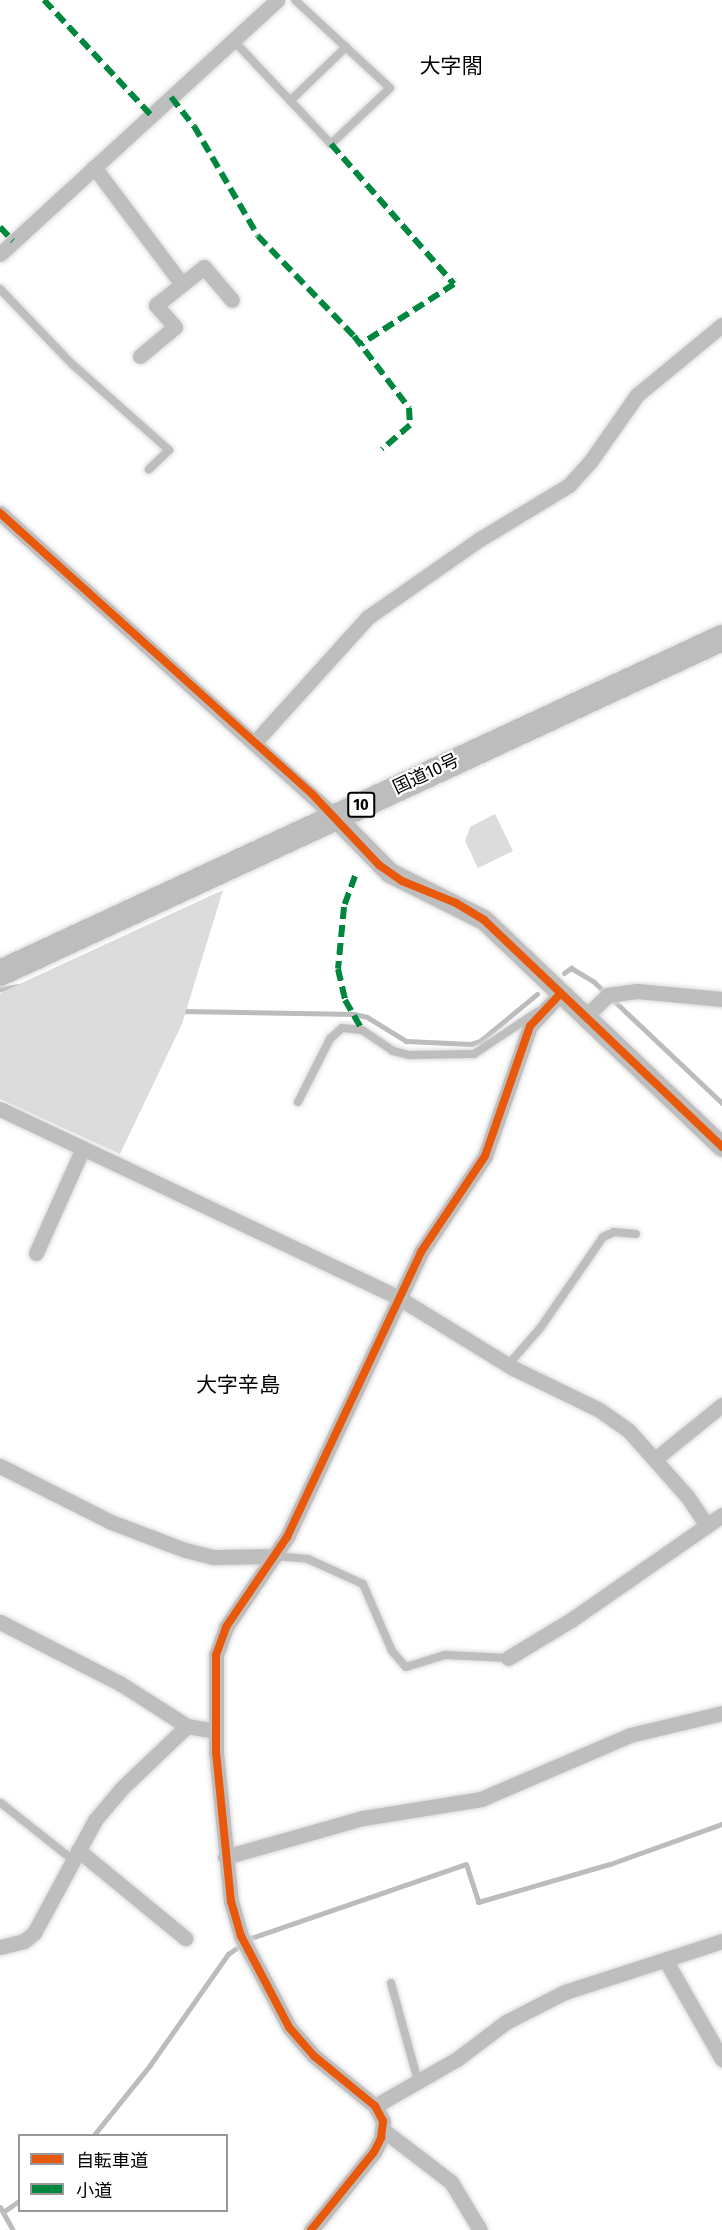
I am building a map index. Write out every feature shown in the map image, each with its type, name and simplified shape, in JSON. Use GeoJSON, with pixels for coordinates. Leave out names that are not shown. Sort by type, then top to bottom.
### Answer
{"type":"FeatureCollection","features":[{"type":"Feature","properties":{"kind":"highway","name":"国道10号"},"geometry":{"type":"LineString","coordinates":[[0,973],[722,638]]}},
{"type":"Feature","properties":{"kind":"street"},"geometry":{"type":"LineString","coordinates":[[0,254],[277,0]]}},
{"type":"Feature","properties":{"kind":"street"},"geometry":{"type":"LineString","coordinates":[[94,167],[182,284]]}},
{"type":"Feature","properties":{"kind":"street"},"geometry":{"type":"LineString","coordinates":[[140,356],[175,327],[156,305],[204,267],[232,300]]}},
{"type":"Feature","properties":{"kind":"street"},"geometry":{"type":"LineString","coordinates":[[255,742],[368,617],[480,539],[569,485],[591,462],[637,395],[722,324]]}},
{"type":"Feature","properties":{"kind":"street"},"geometry":{"type":"LineString","coordinates":[[0,513],[255,742],[335,817],[379,865],[402,881],[470,910],[561,993],[722,1147]]}},
{"type":"Feature","properties":{"kind":"street"},"geometry":{"type":"LineString","coordinates":[[585,1017],[608,995],[637,991],[722,999]]}},
{"type":"Feature","properties":{"kind":"street"},"geometry":{"type":"LineString","coordinates":[[480,2230],[451,2182],[383,2130],[375,2106],[314,2055],[278,2011],[239,1930],[225,1857],[214,1731],[214,1671],[218,1645],[226,1627],[275,1556],[429,1238],[485,1155],[530,1026],[561,993]]}},
{"type":"Feature","properties":{"kind":"street"},"geometry":{"type":"LineString","coordinates":[[0,1109],[399,1298],[508,1365],[607,1415],[629,1431],[655,1459],[687,1496],[707,1526]]}},
{"type":"Feature","properties":{"kind":"street"},"geometry":{"type":"LineString","coordinates":[[36,1254],[83,1148]]}},
{"type":"Feature","properties":{"kind":"street"},"geometry":{"type":"LineString","coordinates":[[655,1459],[722,1405]]}},
{"type":"Feature","properties":{"kind":"street"},"geometry":{"type":"LineString","coordinates":[[0,1466],[111,1522],[185,1551],[214,1557],[275,1556]]}},
{"type":"Feature","properties":{"kind":"street"},"geometry":{"type":"LineString","coordinates":[[508,1658],[571,1620],[722,1515]]}},
{"type":"Feature","properties":{"kind":"street"},"geometry":{"type":"LineString","coordinates":[[0,1622],[121,1683],[187,1726],[214,1731]]}},
{"type":"Feature","properties":{"kind":"street"},"geometry":{"type":"LineString","coordinates":[[225,1857],[363,1818],[481,1799],[630,1735],[722,1713]]}},
{"type":"Feature","properties":{"kind":"street"},"geometry":{"type":"LineString","coordinates":[[0,1947],[24,1941],[34,1932],[106,1806],[187,1726]]}},
{"type":"Feature","properties":{"kind":"street"},"geometry":{"type":"LineString","coordinates":[[76,1855],[185,1938]]}},
{"type":"Feature","properties":{"kind":"street"},"geometry":{"type":"LineString","coordinates":[[375,2106],[457,2059],[506,2022],[565,1992],[722,1941]]}},
{"type":"Feature","properties":{"kind":"street"},"geometry":{"type":"LineString","coordinates":[[666,1961],[722,2059]]}},
{"type":"Feature","properties":{"kind":"street"},"geometry":{"type":"LineString","coordinates":[[311,2230],[374,2152],[383,2130]]}},
{"type":"Feature","properties":{"kind":"lane"},"geometry":{"type":"LineString","coordinates":[[233,40],[331,144],[390,88],[296,0]]}},
{"type":"Feature","properties":{"kind":"lane"},"geometry":{"type":"LineString","coordinates":[[290,101],[346,47]]}},
{"type":"Feature","properties":{"kind":"lane"},"geometry":{"type":"LineString","coordinates":[[0,289],[72,364],[169,450],[149,469]]}},
{"type":"Feature","properties":{"kind":"lane"},"geometry":{"type":"LineString","coordinates":[[298,1102],[330,1039],[342,1028],[362,1030],[402,1054],[467,1054],[481,1052],[532,1014],[542,1012]]}},
{"type":"Feature","properties":{"kind":"lane"},"geometry":{"type":"LineString","coordinates":[[508,1365],[541,1327],[603,1237],[614,1232],[636,1234]]}},
{"type":"Feature","properties":{"kind":"lane"},"geometry":{"type":"LineString","coordinates":[[275,1556],[308,1559],[363,1584],[392,1651],[405,1667],[445,1655],[508,1658]]}},
{"type":"Feature","properties":{"kind":"lane"},"geometry":{"type":"LineString","coordinates":[[1,1803],[76,1855]]}},
{"type":"Feature","properties":{"kind":"lane"},"geometry":{"type":"LineString","coordinates":[[391,1983],[418,2081]]}},
{"type":"Feature","properties":{"kind":"building"},"geometry":{"type":"Polygon","coordinates":[[[495,814],[513,851],[478,868],[465,841],[470,827],[495,814]]]}},
{"type":"Feature","properties":{"kind":"building"},"geometry":{"type":"Polygon","coordinates":[[[223,890],[182,1024],[120,1154],[0,1099],[0,993],[223,890]]]}},
{"type":"Feature","properties":{"kind":"waterway"},"geometry":{"type":"LineString","coordinates":[[564,973],[571,968],[594,982],[722,1103]]}},
{"type":"Feature","properties":{"kind":"waterway"},"geometry":{"type":"LineString","coordinates":[[0,989],[19,986]]}},
{"type":"Feature","properties":{"kind":"waterway"},"geometry":{"type":"LineString","coordinates":[[181,1011],[354,1014],[367,1017],[406,1041],[471,1044],[480,1041],[537,994]]}},
{"type":"Feature","properties":{"kind":"waterway"},"geometry":{"type":"LineString","coordinates":[[95,2134],[150,2065],[228,1954],[251,1938],[466,1864],[478,1902],[610,1864],[722,1824]]}},
{"type":"Feature","properties":{"kind":"waterway"},"geometry":{"type":"LineString","coordinates":[[3,2212],[18,2201]]}},
{"type":"Feature","properties":{"kind":"waterway"},"geometry":{"type":"LineString","coordinates":[[0,2207],[13,2230]]}},
{"type":"Feature","properties":{"kind":"marked path"},"geometry":{"type":"LineString","coordinates":[[44,0],[151,115]]}},
{"type":"Feature","properties":{"kind":"marked path"},"geometry":{"type":"LineString","coordinates":[[171,97],[194,126],[258,236],[354,336],[409,408],[410,425],[382,449]]}},
{"type":"Feature","properties":{"kind":"marked path"},"geometry":{"type":"LineString","coordinates":[[331,144],[454,284],[361,344]]}},
{"type":"Feature","properties":{"kind":"marked path"},"geometry":{"type":"LineString","coordinates":[[0,227],[13,241]]}},
{"type":"Feature","properties":{"kind":"marked path"},"geometry":{"type":"LineString","coordinates":[[355,876],[344,907],[338,969],[345,1000],[362,1030]]}},
{"type":"Feature","properties":{"kind":"cycle path"},"geometry":{"type":"LineString","coordinates":[[0,513],[313,795],[379,865],[402,881],[456,903],[484,920],[722,1147]]}},
{"type":"Feature","properties":{"kind":"cycle path"},"geometry":{"type":"LineString","coordinates":[[311,2230],[374,2152],[381,2138],[383,2121],[375,2106],[314,2056],[289,2027],[241,1936],[231,1902],[216,1753],[216,1655],[226,1627],[287,1537],[421,1252],[485,1156],[530,1026],[561,993]]}},
{"type":"Feature","properties":{"kind":"district","name":"大字閤"},"geometry":{"type":"Point","coordinates":[451,66]}},
{"type":"Feature","properties":{"kind":"district","name":"大字辛島"},"geometry":{"type":"Point","coordinates":[238,1385]}}]}
